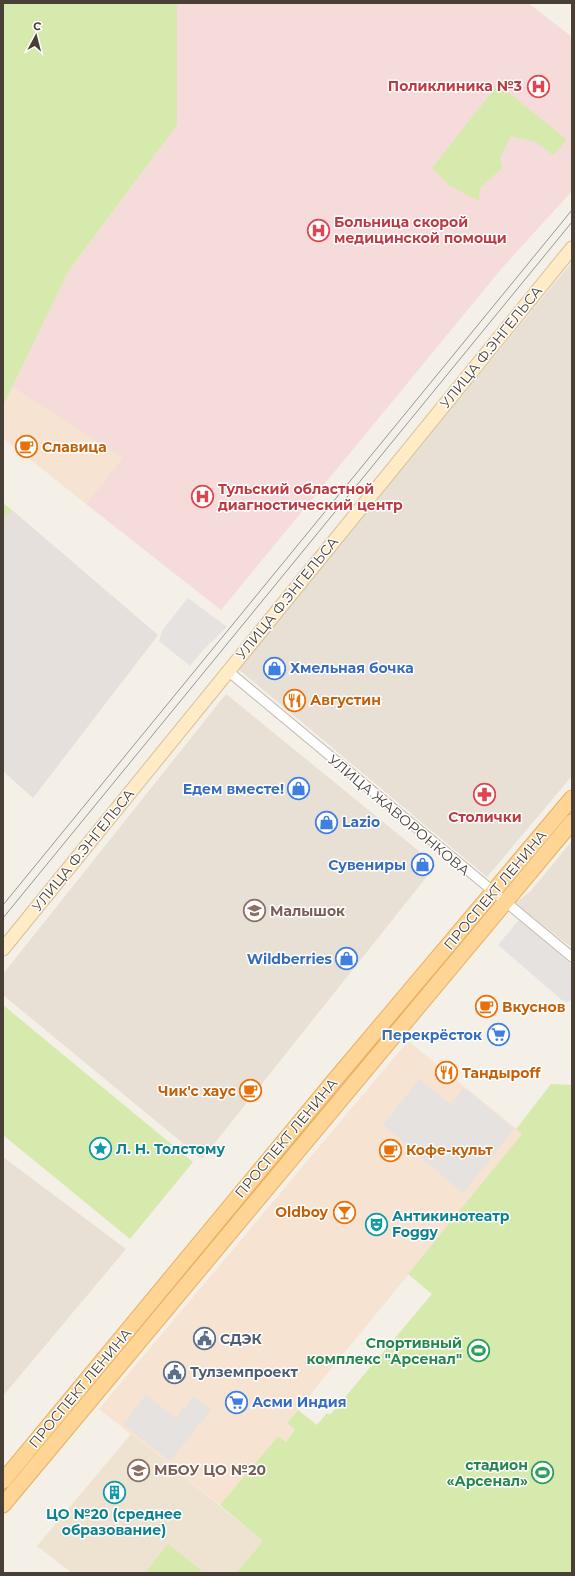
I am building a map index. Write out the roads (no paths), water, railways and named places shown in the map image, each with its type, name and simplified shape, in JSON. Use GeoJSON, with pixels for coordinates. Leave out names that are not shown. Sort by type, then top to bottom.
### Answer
{"type":"FeatureCollection","features":[{"type":"Feature","properties":{"kind":"main road","name":"ПРОСПЕКТ ЛЕНИНА"},"geometry":{"type":"LineString","coordinates":[[3,1505],[327,1117],[499,897],[572,798]]}},
{"type":"Feature","properties":{"kind":"main road","name":"ПРОСПЕКТ ЛЕНИНА"},"geometry":{"type":"LineString","coordinates":[[3,1481],[333,1082],[499,897],[572,822]]}},
{"type":"Feature","properties":{"kind":"street","name":"УЛИЦА Ф.ЭНГЕЛЬСА"},"geometry":{"type":"LineString","coordinates":[[3,949],[572,248]]}},
{"type":"Feature","properties":{"kind":"street","name":"УЛИЦА ЖАВОРОНКОВА"},"geometry":{"type":"LineString","coordinates":[[228,671],[572,957]]}},
{"type":"Feature","properties":{"kind":"tram line"},"geometry":{"type":"LineString","coordinates":[[3,905],[572,210]]}},
{"type":"Feature","properties":{"kind":"tram line"},"geometry":{"type":"LineString","coordinates":[[3,918],[572,222]]}},
{"type":"Feature","properties":{"kind":"place","name":"Поликлиника №3"},"geometry":{"type":"Point","coordinates":[538,86]}},
{"type":"Feature","properties":{"kind":"place","name":"Больница скорой медицинской помощи"},"geometry":{"type":"Point","coordinates":[318,230]}},
{"type":"Feature","properties":{"kind":"place","name":"Славица"},"geometry":{"type":"Point","coordinates":[26,447]}},
{"type":"Feature","properties":{"kind":"place","name":"Тульский областной диагностический центр"},"geometry":{"type":"Point","coordinates":[203,497]}},
{"type":"Feature","properties":{"kind":"place","name":"Хмельная бочка"},"geometry":{"type":"Point","coordinates":[275,668]}},
{"type":"Feature","properties":{"kind":"place","name":"Августин"},"geometry":{"type":"Point","coordinates":[294,700]}},
{"type":"Feature","properties":{"kind":"place","name":"Едем вместе!"},"geometry":{"type":"Point","coordinates":[299,789]}},
{"type":"Feature","properties":{"kind":"place","name":"Столички"},"geometry":{"type":"Point","coordinates":[485,795]}},
{"type":"Feature","properties":{"kind":"place","name":"Lazio"},"geometry":{"type":"Point","coordinates":[327,822]}},
{"type":"Feature","properties":{"kind":"place","name":"Сувениры"},"geometry":{"type":"Point","coordinates":[422,865]}},
{"type":"Feature","properties":{"kind":"place","name":"Малышок"},"geometry":{"type":"Point","coordinates":[255,911]}},
{"type":"Feature","properties":{"kind":"place","name":"Wildberries"},"geometry":{"type":"Point","coordinates":[347,959]}},
{"type":"Feature","properties":{"kind":"place","name":"Вкуснов"},"geometry":{"type":"Point","coordinates":[486,1007]}},
{"type":"Feature","properties":{"kind":"place","name":"Перекрёсток"},"geometry":{"type":"Point","coordinates":[498,1035]}},
{"type":"Feature","properties":{"kind":"place","name":"Тандырoff"},"geometry":{"type":"Point","coordinates":[446,1073]}},
{"type":"Feature","properties":{"kind":"place","name":"Чик'с хаус"},"geometry":{"type":"Point","coordinates":[251,1091]}},
{"type":"Feature","properties":{"kind":"place","name":"Л. Н. Толстому"},"geometry":{"type":"Point","coordinates":[101,1149]}},
{"type":"Feature","properties":{"kind":"place","name":"Кофе-культ"},"geometry":{"type":"Point","coordinates":[390,1150]}},
{"type":"Feature","properties":{"kind":"place","name":"Oldboy"},"geometry":{"type":"Point","coordinates":[344,1212]}},
{"type":"Feature","properties":{"kind":"place","name":"Антикинотеатр Foggy"},"geometry":{"type":"Point","coordinates":[376,1224]}},
{"type":"Feature","properties":{"kind":"place","name":"СДЭК"},"geometry":{"type":"Point","coordinates":[204,1339]}},
{"type":"Feature","properties":{"kind":"place","name":"Спортивный комплекс \"Арсенал\""},"geometry":{"type":"Point","coordinates":[478,1351]}},
{"type":"Feature","properties":{"kind":"place","name":"Тулземпроект"},"geometry":{"type":"Point","coordinates":[174,1372]}},
{"type":"Feature","properties":{"kind":"place","name":"Асми Индия"},"geometry":{"type":"Point","coordinates":[236,1402]}},
{"type":"Feature","properties":{"kind":"place","name":"МБОУ ЦО №20"},"geometry":{"type":"Point","coordinates":[138,1470]}},
{"type":"Feature","properties":{"kind":"place","name":"стадион «Арсенал»"},"geometry":{"type":"Point","coordinates":[543,1473]}},
{"type":"Feature","properties":{"kind":"place","name":"ЦО №20 (среднее образование)"},"geometry":{"type":"Point","coordinates":[114,1492]}}]}
